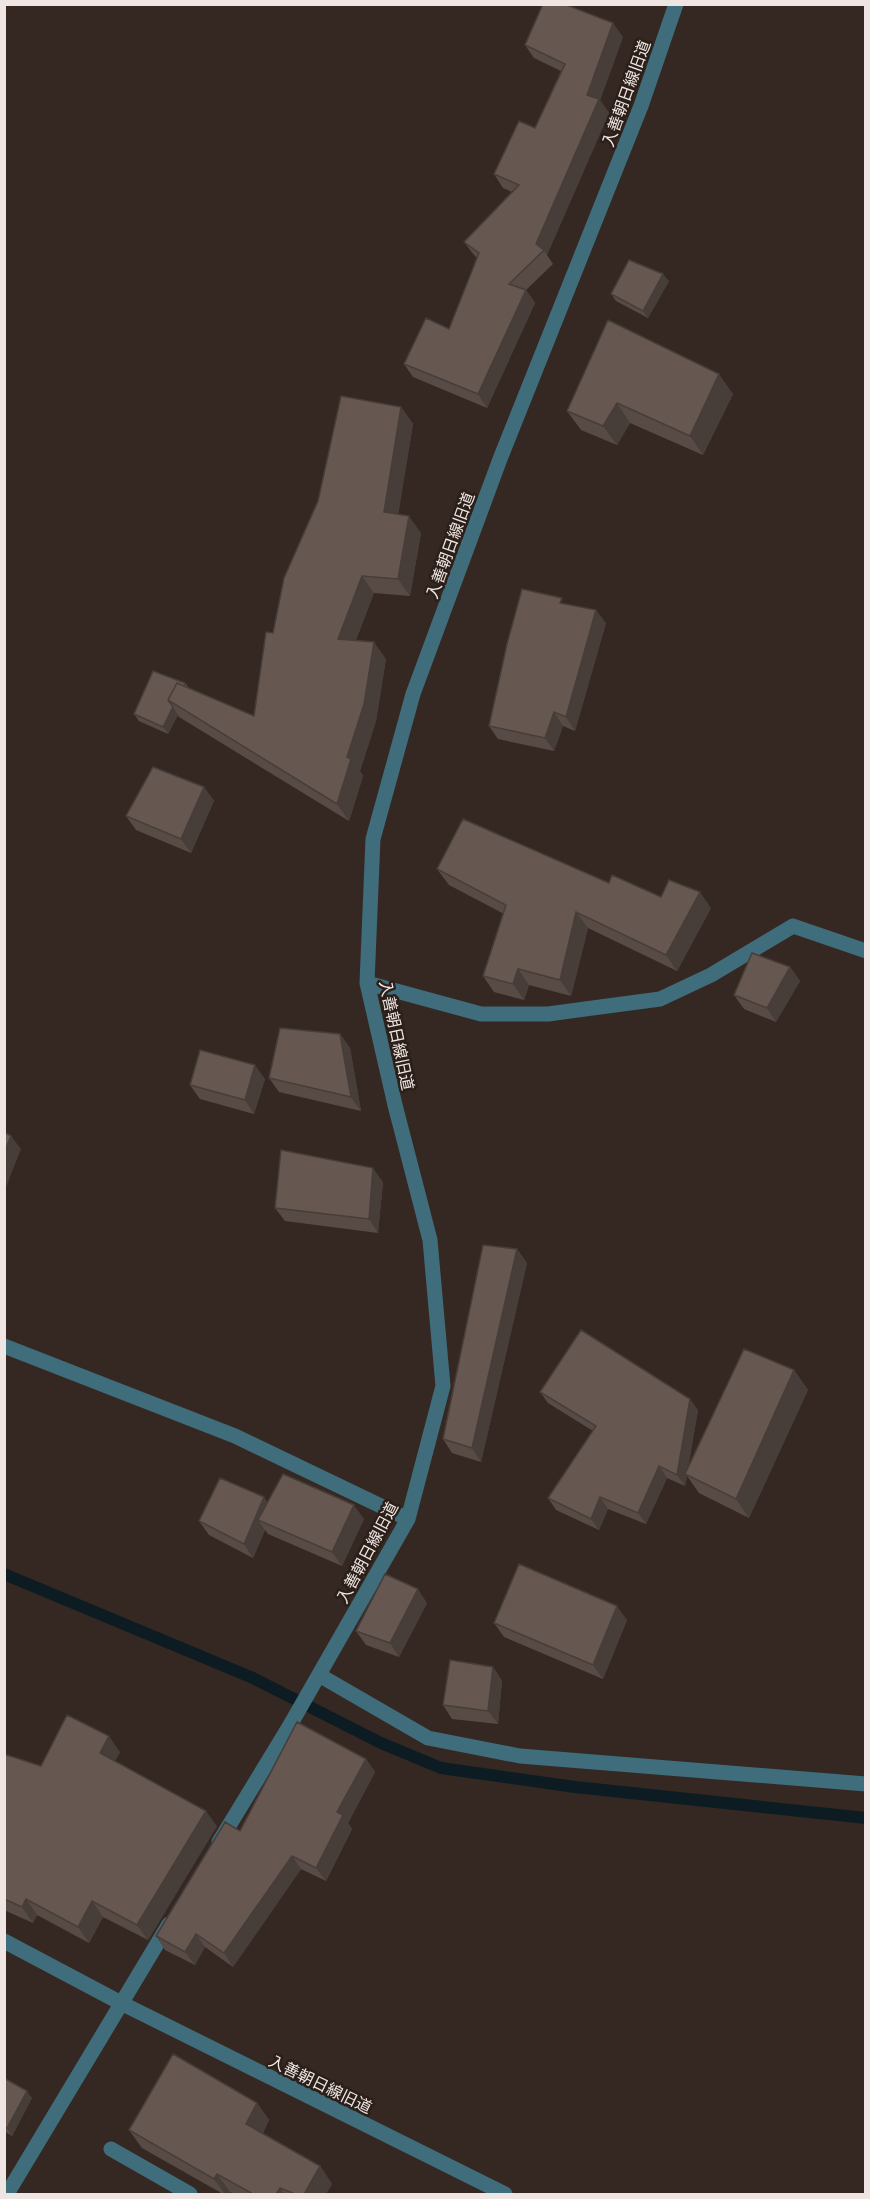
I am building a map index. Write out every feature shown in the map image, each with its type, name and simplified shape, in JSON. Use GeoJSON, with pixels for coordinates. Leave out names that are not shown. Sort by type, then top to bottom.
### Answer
{"type":"FeatureCollection","features":[{"type":"Feature","properties":{"kind":"street","name":"入善朝日線旧道"},"geometry":{"type":"LineString","coordinates":[[208,1860],[319,1676],[408,1519],[443,1386],[430,1240],[395,1105],[367,983],[373,839],[413,694],[500,459],[641,106],[676,4]]}},
{"type":"Feature","properties":{"kind":"street"},"geometry":{"type":"LineString","coordinates":[[367,983],[481,1014],[548,1014],[660,999],[711,975],[793,926],[866,951]]}},
{"type":"Feature","properties":{"kind":"street"},"geometry":{"type":"LineString","coordinates":[[4,1346],[235,1436],[408,1519]]}},
{"type":"Feature","properties":{"kind":"street"},"geometry":{"type":"LineString","coordinates":[[319,1676],[428,1738],[520,1756],[866,1784]]}},
{"type":"Feature","properties":{"kind":"street"},"geometry":{"type":"LineString","coordinates":[[7,2194],[177,1911]]}},
{"type":"Feature","properties":{"kind":"street","name":"入善朝日線旧道"},"geometry":{"type":"LineString","coordinates":[[4,1941],[121,2003],[505,2194]]}},
{"type":"Feature","properties":{"kind":"street"},"geometry":{"type":"LineString","coordinates":[[111,2149],[190,2194]]}},
{"type":"Feature","properties":{"kind":"building"},"geometry":{"type":"Polygon","coordinates":[[[543,4],[564,4],[613,23],[587,95],[599,99],[536,244],[544,250],[509,284],[526,290],[478,394],[404,364],[426,318],[449,329],[479,253],[464,242],[519,185],[494,174],[519,121],[535,128],[565,64],[525,45],[543,4]]]}},
{"type":"Feature","properties":{"kind":"building"},"geometry":{"type":"Polygon","coordinates":[[[629,260],[663,274],[643,311],[611,294],[629,260]]]}},
{"type":"Feature","properties":{"kind":"building"},"geometry":{"type":"Polygon","coordinates":[[[608,320],[719,374],[690,436],[617,403],[603,426],[567,411],[608,320]]]}},
{"type":"Feature","properties":{"kind":"building"},"geometry":{"type":"Polygon","coordinates":[[[341,396],[401,407],[384,512],[409,516],[398,579],[362,576],[338,639],[374,642],[364,704],[347,757],[351,759],[337,804],[168,700],[177,683],[254,716],[266,632],[273,633],[284,578],[318,501],[341,396]]]}},
{"type":"Feature","properties":{"kind":"building"},"geometry":{"type":"Polygon","coordinates":[[[522,589],[562,598],[560,603],[596,610],[566,717],[554,712],[545,738],[489,726],[522,589]]]}},
{"type":"Feature","properties":{"kind":"building"},"geometry":{"type":"Polygon","coordinates":[[[153,671],[185,683],[184,686],[177,683],[168,700],[173,707],[163,727],[134,714],[153,671]]]}},
{"type":"Feature","properties":{"kind":"building"},"geometry":{"type":"Polygon","coordinates":[[[153,767],[204,787],[181,839],[126,816],[153,767]]]}},
{"type":"Feature","properties":{"kind":"building"},"geometry":{"type":"Polygon","coordinates":[[[463,819],[609,883],[612,875],[661,897],[669,880],[700,892],[666,955],[576,912],[560,980],[518,969],[513,984],[483,976],[506,905],[437,869],[463,819]]]}},
{"type":"Feature","properties":{"kind":"building"},"geometry":{"type":"Polygon","coordinates":[[[752,953],[790,967],[767,1008],[734,995],[752,953]]]}},
{"type":"Feature","properties":{"kind":"building"},"geometry":{"type":"Polygon","coordinates":[[[280,1028],[340,1034],[351,1097],[269,1078],[280,1028]]]}},
{"type":"Feature","properties":{"kind":"building"},"geometry":{"type":"Polygon","coordinates":[[[200,1050],[255,1065],[245,1100],[190,1085],[200,1050]]]}},
{"type":"Feature","properties":{"kind":"building"},"geometry":{"type":"Polygon","coordinates":[[[4,1132],[11,1136],[4,1153],[4,1132]]]}},
{"type":"Feature","properties":{"kind":"building"},"geometry":{"type":"Polygon","coordinates":[[[281,1150],[373,1168],[369,1219],[275,1208],[281,1150]]]}},
{"type":"Feature","properties":{"kind":"building"},"geometry":{"type":"Polygon","coordinates":[[[483,1245],[517,1249],[472,1448],[443,1439],[483,1245]]]}},
{"type":"Feature","properties":{"kind":"building"},"geometry":{"type":"Polygon","coordinates":[[[581,1330],[690,1399],[677,1475],[659,1466],[638,1513],[600,1497],[591,1519],[548,1498],[596,1426],[540,1392],[581,1330]]]}},
{"type":"Feature","properties":{"kind":"building"},"geometry":{"type":"Polygon","coordinates":[[[744,1349],[794,1370],[736,1499],[685,1474],[744,1349]]]}},
{"type":"Feature","properties":{"kind":"building"},"geometry":{"type":"Polygon","coordinates":[[[283,1474],[354,1505],[332,1552],[258,1520],[283,1474]]]}},
{"type":"Feature","properties":{"kind":"building"},"geometry":{"type":"Polygon","coordinates":[[[220,1478],[264,1497],[244,1544],[199,1521],[220,1478]]]}},
{"type":"Feature","properties":{"kind":"building"},"geometry":{"type":"Polygon","coordinates":[[[519,1564],[617,1606],[593,1665],[494,1623],[519,1564]]]}},
{"type":"Feature","properties":{"kind":"building"},"geometry":{"type":"Polygon","coordinates":[[[385,1574],[418,1589],[390,1643],[356,1631],[385,1574]]]}},
{"type":"Feature","properties":{"kind":"building"},"geometry":{"type":"Polygon","coordinates":[[[450,1660],[493,1667],[488,1711],[443,1705],[450,1660]]]}},
{"type":"Feature","properties":{"kind":"building"},"geometry":{"type":"Polygon","coordinates":[[[67,1715],[109,1736],[100,1753],[206,1811],[137,1925],[92,1901],[78,1927],[26,1899],[22,1907],[4,1899],[4,1754],[41,1766],[67,1715]]]}},
{"type":"Feature","properties":{"kind":"building"},"geometry":{"type":"Polygon","coordinates":[[[297,1722],[366,1759],[337,1812],[343,1815],[316,1868],[292,1856],[224,1953],[196,1934],[185,1952],[156,1936],[225,1822],[240,1831],[297,1722]]]}},
{"type":"Feature","properties":{"kind":"building"},"geometry":{"type":"Polygon","coordinates":[[[173,2054],[257,2103],[246,2124],[320,2166],[304,2194],[295,2194],[280,2188],[276,2194],[253,2194],[217,2174],[214,2179],[129,2130],[173,2054]]]}},
{"type":"Feature","properties":{"kind":"building"},"geometry":{"type":"Polygon","coordinates":[[[4,2078],[27,2091],[7,2128],[4,2127],[4,2078]]]}},
{"type":"Feature","properties":{"kind":"waterway"},"geometry":{"type":"LineString","coordinates":[[4,1574],[253,1678],[381,1743],[441,1768],[575,1787],[866,1818]]}}]}
